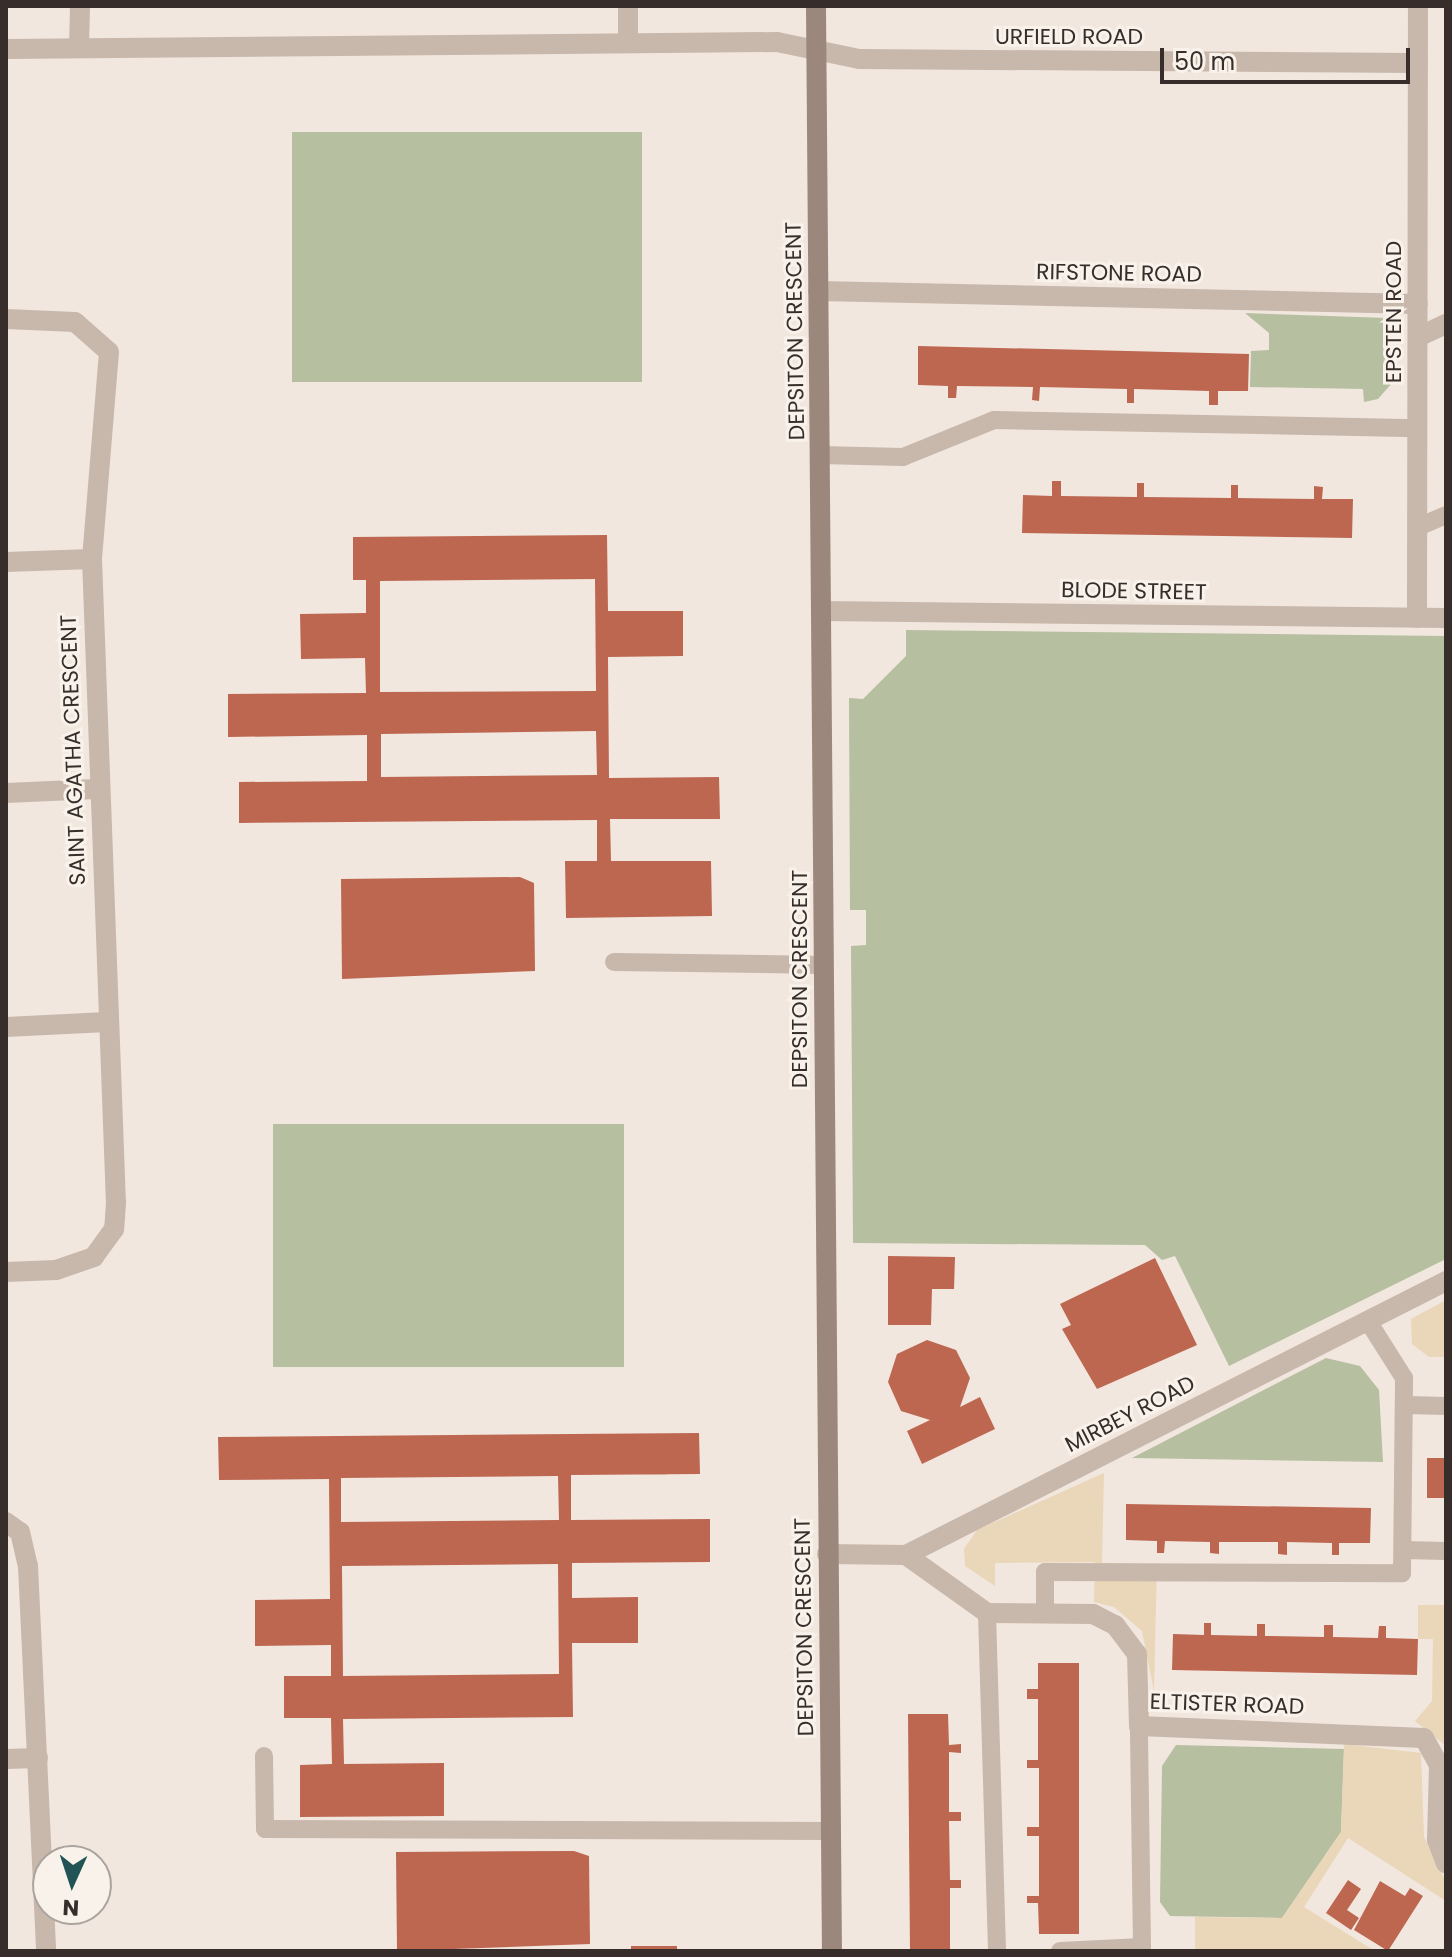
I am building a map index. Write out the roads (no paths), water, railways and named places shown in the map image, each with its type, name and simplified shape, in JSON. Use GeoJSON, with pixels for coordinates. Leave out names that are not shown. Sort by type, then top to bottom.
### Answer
{"type":"FeatureCollection","features":[{"type":"Feature","properties":{"kind":"street"},"geometry":{"type":"LineString","coordinates":[[79,48],[80,6]]}},
{"type":"Feature","properties":{"kind":"street"},"geometry":{"type":"LineString","coordinates":[[628,6],[628,43]]}},
{"type":"Feature","properties":{"kind":"street","name":"DEPSITON CRESCENT"},"geometry":{"type":"LineString","coordinates":[[816,6],[832,1951]]}},
{"type":"Feature","properties":{"kind":"street","name":"EPSTEN ROAD"},"geometry":{"type":"LineString","coordinates":[[1417,618],[1418,6]]}},
{"type":"Feature","properties":{"kind":"street","name":"URFIELD ROAD"},"geometry":{"type":"LineString","coordinates":[[6,49],[777,42],[859,59],[1418,63]]}},
{"type":"Feature","properties":{"kind":"street","name":"RIFSTONE ROAD"},"geometry":{"type":"LineString","coordinates":[[818,291],[1418,304]]}},
{"type":"Feature","properties":{"kind":"street","name":"SAINT AGATHA CRESCENT"},"geometry":{"type":"LineString","coordinates":[[6,319],[75,322],[109,352],[92,559],[96,789],[116,1203],[114,1229],[94,1257],[56,1270],[6,1272]]}},
{"type":"Feature","properties":{"kind":"street"},"geometry":{"type":"LineString","coordinates":[[1418,337],[1446,324]]}},
{"type":"Feature","properties":{"kind":"street"},"geometry":{"type":"LineString","coordinates":[[6,562],[92,559]]}},
{"type":"Feature","properties":{"kind":"street","name":"BLODE STREET"},"geometry":{"type":"LineString","coordinates":[[821,611],[1446,618]]}},
{"type":"Feature","properties":{"kind":"street"},"geometry":{"type":"LineString","coordinates":[[6,793],[96,789]]}},
{"type":"Feature","properties":{"kind":"street"},"geometry":{"type":"LineString","coordinates":[[6,1027],[107,1022]]}},
{"type":"Feature","properties":{"kind":"street","name":"MIRBEY ROAD"},"geometry":{"type":"LineString","coordinates":[[827,1554],[906,1555],[1446,1281]]}},
{"type":"Feature","properties":{"kind":"street"},"geometry":{"type":"LineString","coordinates":[[6,1522],[20,1532],[28,1566],[46,1951]]}},
{"type":"Feature","properties":{"kind":"street"},"geometry":{"type":"LineString","coordinates":[[906,1555],[987,1613]]}},
{"type":"Feature","properties":{"kind":"street","name":"ELTISTER ROAD"},"geometry":{"type":"LineString","coordinates":[[987,1613],[1093,1614],[1129,1639],[1140,1675],[1139,1726],[1424,1738],[1439,1765],[1437,1840],[1446,1863]]}},
{"type":"Feature","properties":{"kind":"street"},"geometry":{"type":"LineString","coordinates":[[6,1759],[38,1758]]}},
{"type":"Feature","properties":{"kind":"lane"},"geometry":{"type":"LineString","coordinates":[[820,455],[903,457],[994,420],[1418,428]]}},
{"type":"Feature","properties":{"kind":"lane"},"geometry":{"type":"LineString","coordinates":[[1418,527],[1446,515]]}},
{"type":"Feature","properties":{"kind":"lane"},"geometry":{"type":"LineString","coordinates":[[614,962],[824,965]]}},
{"type":"Feature","properties":{"kind":"lane"},"geometry":{"type":"LineString","coordinates":[[1045,1614],[1045,1572],[1402,1573],[1404,1378],[1368,1321]]}},
{"type":"Feature","properties":{"kind":"lane"},"geometry":{"type":"LineString","coordinates":[[1406,1405],[1446,1406]]}},
{"type":"Feature","properties":{"kind":"lane"},"geometry":{"type":"LineString","coordinates":[[1403,1550],[1446,1551]]}},
{"type":"Feature","properties":{"kind":"lane"},"geometry":{"type":"LineString","coordinates":[[987,1613],[997,1951]]}},
{"type":"Feature","properties":{"kind":"lane"},"geometry":{"type":"LineString","coordinates":[[1060,1951],[1142,1947],[1139,1726]]}},
{"type":"Feature","properties":{"kind":"lane"},"geometry":{"type":"LineString","coordinates":[[264,1756],[265,1829],[830,1831]]}}]}
